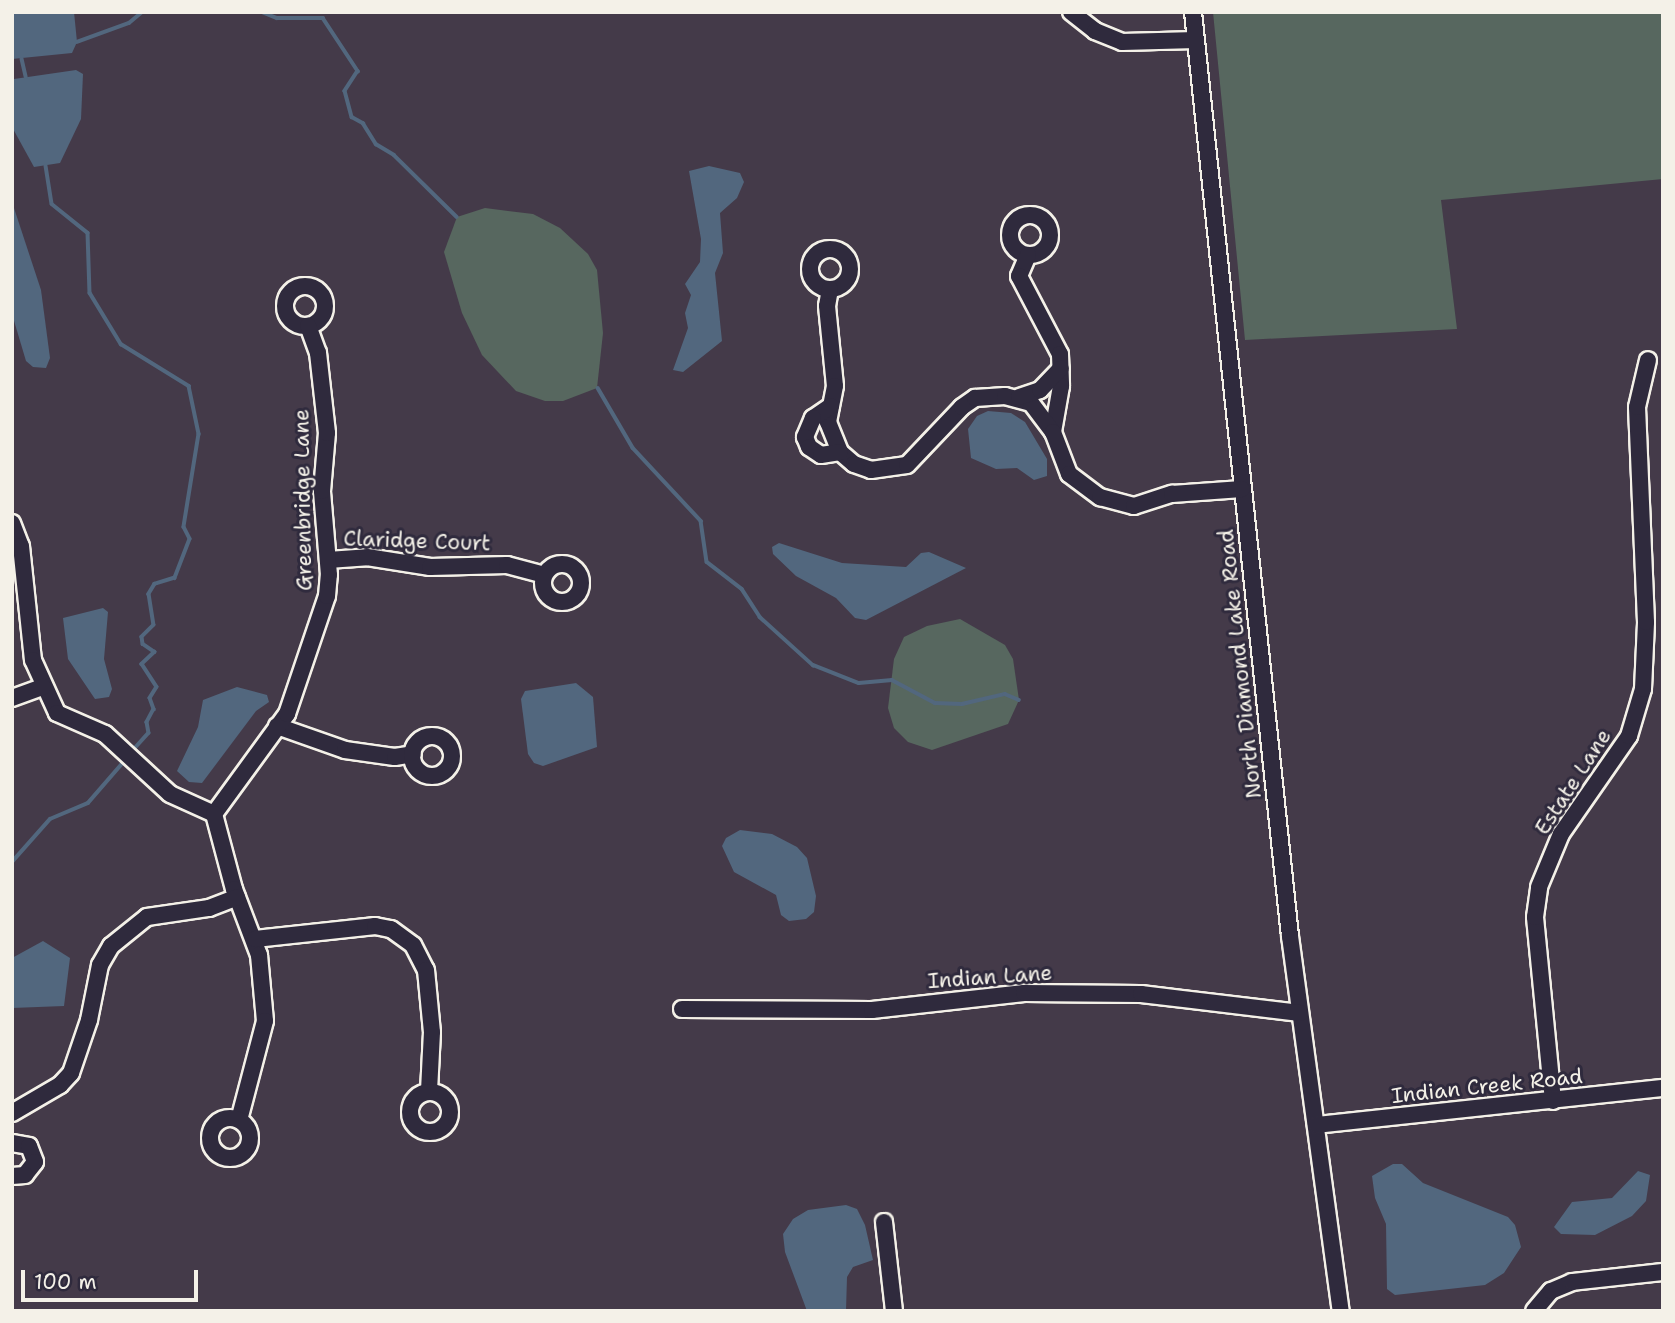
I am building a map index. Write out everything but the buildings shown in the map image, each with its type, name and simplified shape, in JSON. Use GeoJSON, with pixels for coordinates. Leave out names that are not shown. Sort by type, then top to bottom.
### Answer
{"type":"FeatureCollection","features":[{"type":"Feature","properties":{"kind":"street"},"geometry":{"type":"LineString","coordinates":[[1071,12],[1095,31],[1122,42],[1196,40]]}},
{"type":"Feature","properties":{"kind":"street","name":"North Diamond Lake Road"},"geometry":{"type":"LineString","coordinates":[[1193,12],[1300,1013],[1341,1311]]}},
{"type":"Feature","properties":{"kind":"street"},"geometry":{"type":"LineString","coordinates":[[1028,255],[1019,276],[1060,354],[1061,368],[1053,432]]}},
{"type":"Feature","properties":{"kind":"street"},"geometry":{"type":"LineString","coordinates":[[830,289],[827,306],[835,386],[828,422],[840,452],[871,470],[907,465],[975,398],[1019,397],[1040,390],[1061,368]]}},
{"type":"Feature","properties":{"kind":"street","name":"Greenbridge Lane"},"geometry":{"type":"LineString","coordinates":[[214,814],[287,714],[327,596],[328,560],[322,491],[327,433],[318,354],[308,326]]}},
{"type":"Feature","properties":{"kind":"street","name":"Estate Lane"},"geometry":{"type":"LineString","coordinates":[[1553,1101],[1535,917],[1539,887],[1561,834],[1629,736],[1643,689],[1646,622],[1637,407],[1648,360]]}},
{"type":"Feature","properties":{"kind":"street"},"geometry":{"type":"LineString","coordinates":[[1019,397],[1031,403],[1053,432],[1069,474],[1085,489],[1120,504],[1134,506],[1172,494],[1242,489]]}},
{"type":"Feature","properties":{"kind":"street"},"geometry":{"type":"LineString","coordinates":[[831,406],[813,418],[806,437],[809,447],[821,455],[840,452]]}},
{"type":"Feature","properties":{"kind":"street"},"geometry":{"type":"LineString","coordinates":[[12,523],[21,546],[33,660],[57,713],[105,734],[145,773],[189,805],[214,814],[237,897],[255,939],[265,1021],[239,1121]]}},
{"type":"Feature","properties":{"kind":"street","name":"Claridge Court"},"geometry":{"type":"LineString","coordinates":[[328,560],[368,557],[430,567],[507,565],[544,575]]}},
{"type":"Feature","properties":{"kind":"street"},"geometry":{"type":"LineString","coordinates":[[12,698],[44,687]]}},
{"type":"Feature","properties":{"kind":"street"},"geometry":{"type":"LineString","coordinates":[[277,726],[345,750],[395,757],[413,754]]}},
{"type":"Feature","properties":{"kind":"street"},"geometry":{"type":"LineString","coordinates":[[12,1113],[60,1085],[71,1073],[89,1020],[100,965],[111,946],[147,917],[209,908],[237,897]]}},
{"type":"Feature","properties":{"kind":"street"},"geometry":{"type":"LineString","coordinates":[[255,939],[375,926],[391,929],[413,944],[426,970],[432,1032],[429,1092]]}},
{"type":"Feature","properties":{"kind":"street","name":"Indian Lane"},"geometry":{"type":"LineString","coordinates":[[682,1009],[873,1010],[1024,993],[1127,994],[1300,1013]]}},
{"type":"Feature","properties":{"kind":"street","name":"Indian Creek Road"},"geometry":{"type":"LineString","coordinates":[[1316,1125],[1663,1088]]}},
{"type":"Feature","properties":{"kind":"street"},"geometry":{"type":"LineString","coordinates":[[12,1142],[29,1146],[35,1161],[25,1175],[12,1176]]}},
{"type":"Feature","properties":{"kind":"street"},"geometry":{"type":"LineString","coordinates":[[884,1222],[894,1311]]}},
{"type":"Feature","properties":{"kind":"street"},"geometry":{"type":"LineString","coordinates":[[1535,1309],[1551,1291],[1572,1282],[1663,1272]]}},
{"type":"Feature","properties":{"kind":"green space"},"geometry":{"type":"Polygon","coordinates":[[[1213,12],[1663,12],[1663,179],[1441,200],[1457,329],[1245,340],[1213,12]]]}},
{"type":"Feature","properties":{"kind":"green space"},"geometry":{"type":"Polygon","coordinates":[[[485,208],[533,214],[560,228],[588,254],[597,270],[603,333],[597,388],[563,401],[545,401],[516,391],[482,355],[462,313],[444,252],[457,217],[485,208]]]}},
{"type":"Feature","properties":{"kind":"green space"},"geometry":{"type":"Polygon","coordinates":[[[960,619],[1005,645],[1013,659],[1019,700],[1008,724],[932,750],[908,742],[894,728],[888,708],[894,659],[904,637],[927,626],[960,619]]]}},
{"type":"Feature","properties":{"kind":"water"},"geometry":{"type":"Polygon","coordinates":[[[12,12],[74,12],[77,42],[72,53],[12,59],[12,12]]]}},
{"type":"Feature","properties":{"kind":"water"},"geometry":{"type":"Polygon","coordinates":[[[76,70],[83,74],[81,119],[60,163],[34,167],[12,127],[14,79],[76,70]]]}},
{"type":"Feature","properties":{"kind":"water"},"geometry":{"type":"Polygon","coordinates":[[[709,166],[740,173],[744,182],[737,198],[720,213],[723,253],[715,273],[722,341],[683,372],[673,370],[688,328],[685,313],[691,295],[685,284],[700,262],[701,239],[689,171],[709,166]]]}},
{"type":"Feature","properties":{"kind":"water"},"geometry":{"type":"Polygon","coordinates":[[[12,202],[41,290],[50,358],[46,368],[33,367],[26,361],[12,314],[12,202]]]}},
{"type":"Feature","properties":{"kind":"water"},"geometry":{"type":"Polygon","coordinates":[[[988,411],[1011,413],[1025,422],[1047,459],[1047,476],[1034,480],[1017,468],[996,469],[971,458],[968,429],[977,416],[988,411]]]}},
{"type":"Feature","properties":{"kind":"water"},"geometry":{"type":"Polygon","coordinates":[[[779,543],[842,563],[906,567],[921,553],[929,552],[966,568],[866,620],[855,618],[836,598],[796,576],[773,554],[772,547],[779,543]]]}},
{"type":"Feature","properties":{"kind":"water"},"geometry":{"type":"Polygon","coordinates":[[[103,608],[108,612],[104,659],[112,689],[109,697],[95,699],[68,659],[63,618],[103,608]]]}},
{"type":"Feature","properties":{"kind":"water"},"geometry":{"type":"Polygon","coordinates":[[[576,683],[593,697],[597,747],[543,766],[534,763],[528,754],[521,699],[525,691],[576,683]]]}},
{"type":"Feature","properties":{"kind":"water"},"geometry":{"type":"Polygon","coordinates":[[[237,687],[267,695],[269,702],[256,711],[202,783],[189,782],[177,771],[198,727],[203,700],[237,687]]]}},
{"type":"Feature","properties":{"kind":"water"},"geometry":{"type":"Polygon","coordinates":[[[740,830],[772,834],[797,847],[807,858],[816,896],[814,912],[806,919],[789,921],[781,915],[776,895],[734,872],[722,846],[726,838],[740,830]]]}},
{"type":"Feature","properties":{"kind":"water"},"geometry":{"type":"Polygon","coordinates":[[[43,941],[70,958],[64,1006],[12,1008],[12,958],[43,941]]]}},
{"type":"Feature","properties":{"kind":"water"},"geometry":{"type":"Polygon","coordinates":[[[1393,1164],[1402,1164],[1423,1183],[1508,1217],[1515,1225],[1521,1247],[1504,1273],[1485,1285],[1395,1295],[1387,1289],[1386,1224],[1375,1198],[1372,1176],[1393,1164]]]}},
{"type":"Feature","properties":{"kind":"water"},"geometry":{"type":"Polygon","coordinates":[[[1638,1171],[1650,1175],[1646,1201],[1632,1216],[1595,1235],[1561,1234],[1554,1227],[1572,1202],[1612,1198],[1638,1171]]]}},
{"type":"Feature","properties":{"kind":"water"},"geometry":{"type":"Polygon","coordinates":[[[846,1205],[857,1209],[865,1225],[873,1260],[853,1267],[847,1277],[846,1311],[807,1311],[785,1252],[783,1234],[793,1219],[808,1210],[846,1205]]]}},
{"type":"Feature","properties":{"kind":"waterway"},"geometry":{"type":"LineString","coordinates":[[77,42],[129,23],[142,12]]}},
{"type":"Feature","properties":{"kind":"waterway"},"geometry":{"type":"LineString","coordinates":[[262,12],[277,18],[323,18],[358,71],[345,91],[352,117],[363,123],[376,144],[394,155],[457,217]]}},
{"type":"Feature","properties":{"kind":"waterway"},"geometry":{"type":"LineString","coordinates":[[22,59],[26,77]]}},
{"type":"Feature","properties":{"kind":"waterway"},"geometry":{"type":"LineString","coordinates":[[46,166],[52,204],[88,233],[90,293],[121,344],[189,386],[199,434],[184,527],[190,539],[175,578],[155,584],[149,594],[154,625],[142,637],[143,644],[155,652],[142,664],[157,687],[150,698],[154,709],[147,722],[149,733],[132,752]]}},
{"type":"Feature","properties":{"kind":"waterway"},"geometry":{"type":"LineString","coordinates":[[598,388],[633,448],[701,521],[707,562],[742,589],[760,617],[813,665],[859,683],[892,680],[935,703],[962,704],[1005,694],[1019,700]]}},
{"type":"Feature","properties":{"kind":"waterway"},"geometry":{"type":"LineString","coordinates":[[12,862],[50,819],[88,803],[127,758]]}}]}
